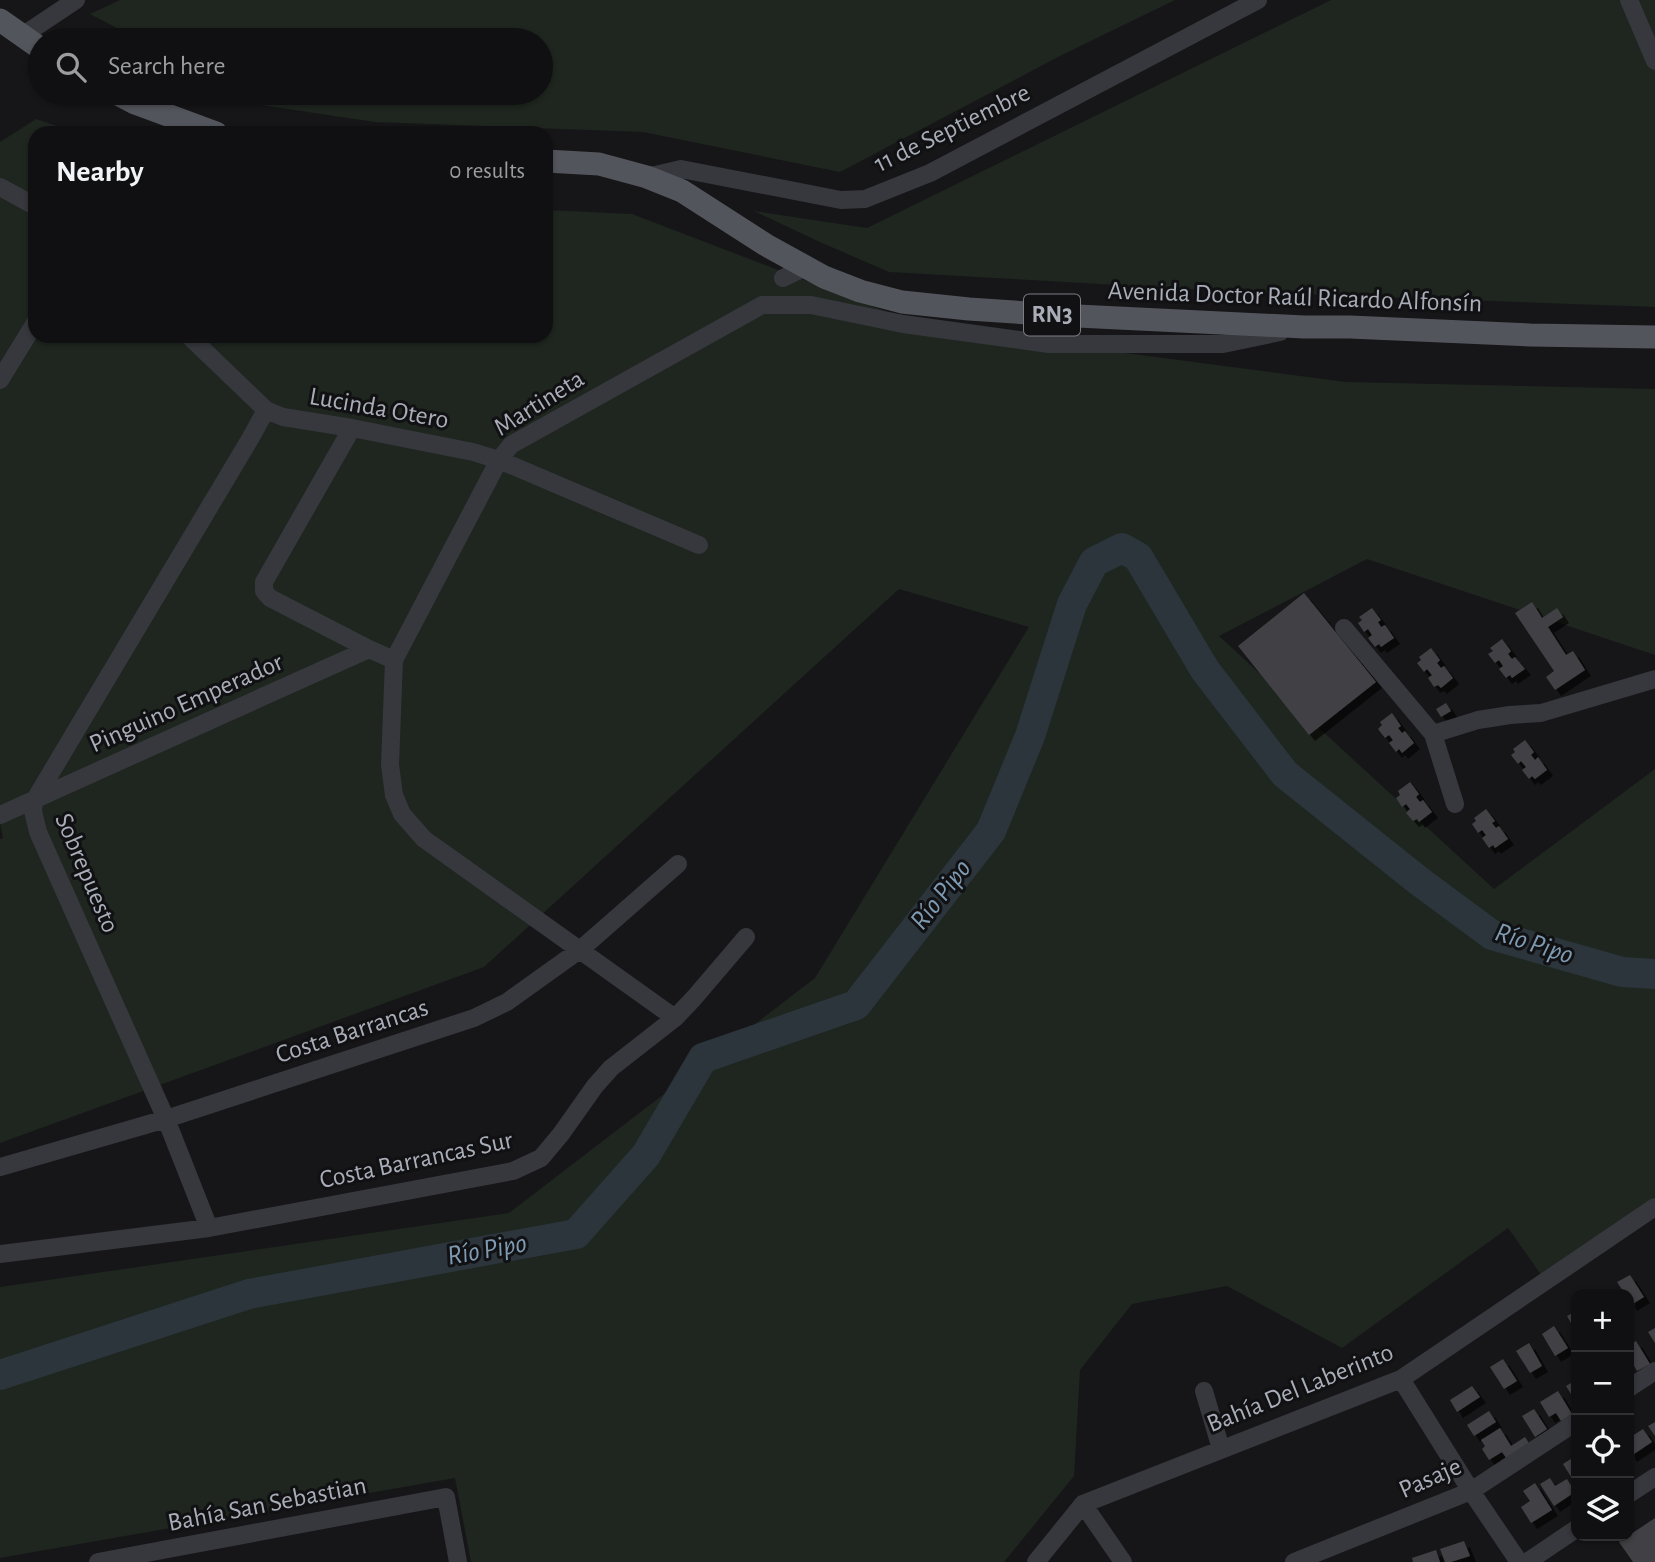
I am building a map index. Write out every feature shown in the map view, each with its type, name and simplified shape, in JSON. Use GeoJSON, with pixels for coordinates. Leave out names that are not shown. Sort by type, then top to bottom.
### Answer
{"type":"FeatureCollection","features":[{"type":"Feature","properties":{"kind":"main road"},"geometry":{"type":"LineString","coordinates":[[0,20],[28,40]]}},
{"type":"Feature","properties":{"kind":"main road"},"geometry":{"type":"LineString","coordinates":[[140,105],[197,126]]}},
{"type":"Feature","properties":{"kind":"main road","name":"Avenida Doctor Raúl Ricardo Alfonsín"},"geometry":{"type":"LineString","coordinates":[[553,161],[599,164],[647,177],[682,191],[766,245],[824,277],[860,291],[902,302],[1057,315],[1304,327],[1655,337]]}},
{"type":"Feature","properties":{"kind":"street"},"geometry":{"type":"LineString","coordinates":[[46,28],[76,0]]}},
{"type":"Feature","properties":{"kind":"street","name":"11 de Septiembre"},"geometry":{"type":"LineString","coordinates":[[647,177],[681,169],[841,200],[865,198],[930,173],[1258,0]]}},
{"type":"Feature","properties":{"kind":"street"},"geometry":{"type":"LineString","coordinates":[[1629,0],[1655,61]]}},
{"type":"Feature","properties":{"kind":"street"},"geometry":{"type":"LineString","coordinates":[[0,187],[28,202]]}},
{"type":"Feature","properties":{"kind":"street"},"geometry":{"type":"LineString","coordinates":[[783,278],[806,267]]}},
{"type":"Feature","properties":{"kind":"street","name":"Martineta"},"geometry":{"type":"LineString","coordinates":[[675,1018],[424,839],[402,814],[394,795],[390,765],[394,660],[499,460],[511,445],[762,305],[811,305],[902,324],[1049,344],[1223,344],[1304,327]]}},
{"type":"Feature","properties":{"kind":"street"},"geometry":{"type":"LineString","coordinates":[[0,380],[28,334]]}},
{"type":"Feature","properties":{"kind":"street","name":"Lucinda Otero"},"geometry":{"type":"LineString","coordinates":[[196,343],[266,410],[283,417],[352,428],[499,460],[699,545]]}},
{"type":"Feature","properties":{"kind":"street","name":"Sobrepuesto"},"geometry":{"type":"LineString","coordinates":[[209,1228],[166,1119],[38,832],[33,811],[34,800],[266,410]]}},
{"type":"Feature","properties":{"kind":"street"},"geometry":{"type":"LineString","coordinates":[[352,428],[264,582],[264,591],[270,598],[394,660]]}},
{"type":"Feature","properties":{"kind":"street"},"geometry":{"type":"LineString","coordinates":[[1344,628],[1433,734],[1455,804]]}},
{"type":"Feature","properties":{"kind":"street","name":"Pinguino Emperador"},"geometry":{"type":"LineString","coordinates":[[0,815],[369,649]]}},
{"type":"Feature","properties":{"kind":"street"},"geometry":{"type":"LineString","coordinates":[[1433,734],[1478,719],[1541,713],[1655,679]]}},
{"type":"Feature","properties":{"kind":"street","name":"Costa Barrancas"},"geometry":{"type":"LineString","coordinates":[[0,1167],[166,1119],[474,1018],[507,1002],[580,949],[678,864]]}},
{"type":"Feature","properties":{"kind":"street","name":"Costa Barrancas Sur"},"geometry":{"type":"LineString","coordinates":[[0,1254],[209,1228],[513,1171],[541,1158],[594,1086],[611,1068],[675,1018],[746,937]]}},
{"type":"Feature","properties":{"kind":"street","name":"Bahía Del Laberinto"},"geometry":{"type":"LineString","coordinates":[[1036,1562],[1083,1504],[1401,1379],[1655,1207]]}},
{"type":"Feature","properties":{"kind":"street"},"geometry":{"type":"LineString","coordinates":[[1634,1385],[1655,1371]]}},
{"type":"Feature","properties":{"kind":"street"},"geometry":{"type":"LineString","coordinates":[[1401,1379],[1471,1492],[1519,1562]]}},
{"type":"Feature","properties":{"kind":"street"},"geometry":{"type":"LineString","coordinates":[[1204,1391],[1221,1449]]}},
{"type":"Feature","properties":{"kind":"street","name":"Pasaje"},"geometry":{"type":"LineString","coordinates":[[1294,1562],[1471,1492],[1571,1425]]}},
{"type":"Feature","properties":{"kind":"street"},"geometry":{"type":"LineString","coordinates":[[1634,1491],[1655,1477]]}},
{"type":"Feature","properties":{"kind":"street","name":"Bahía San Sebastian"},"geometry":{"type":"LineString","coordinates":[[98,1562],[174,1555],[446,1497],[458,1562]]}},
{"type":"Feature","properties":{"kind":"street"},"geometry":{"type":"LineString","coordinates":[[1083,1504],[1123,1562]]}},
{"type":"Feature","properties":{"kind":"street"},"geometry":{"type":"LineString","coordinates":[[1527,1562],[1571,1532]]}},
{"type":"Feature","properties":{"kind":"shaded area"},"geometry":{"type":"Polygon","coordinates":[[[120,0],[1175,0],[1062,55],[840,172],[643,132],[553,129],[553,126],[375,122],[261,105],[553,105],[553,28],[117,28],[90,14],[120,0]]]}},
{"type":"Feature","properties":{"kind":"shaded area"},"geometry":{"type":"Polygon","coordinates":[[[1331,0],[1655,0],[1655,307],[1242,292],[889,272],[754,211],[867,228],[1331,0]]]}},
{"type":"Feature","properties":{"kind":"shaded area"},"geometry":{"type":"Polygon","coordinates":[[[36,119],[57,126],[28,126],[28,343],[553,343],[553,210],[632,214],[927,327],[1346,382],[1655,389],[1655,655],[1367,559],[1219,636],[1494,889],[1655,769],[1655,1197],[1542,1276],[1508,1228],[1342,1348],[1227,1286],[1132,1304],[1080,1370],[1074,1476],[1004,1562],[471,1562],[455,1478],[0,1558],[0,1287],[509,1213],[815,978],[1029,627],[899,589],[484,967],[0,1143],[0,839],[3,838],[0,823],[0,142],[36,119]]]}},
{"type":"Feature","properties":{"kind":"building"},"geometry":{"type":"Polygon","coordinates":[[[1304,593],[1376,682],[1309,735],[1238,646],[1304,593]]]}},
{"type":"Feature","properties":{"kind":"building"},"geometry":{"type":"Polygon","coordinates":[[[1532,602],[1542,618],[1557,608],[1563,617],[1548,627],[1566,655],[1573,651],[1585,670],[1555,690],[1546,677],[1554,671],[1515,613],[1532,602]]]}},
{"type":"Feature","properties":{"kind":"building"},"geometry":{"type":"Polygon","coordinates":[[[1372,608],[1381,620],[1378,622],[1381,627],[1385,625],[1394,638],[1381,647],[1379,644],[1375,647],[1368,638],[1372,635],[1368,629],[1364,632],[1358,623],[1362,620],[1359,617],[1372,608]]]}},
{"type":"Feature","properties":{"kind":"building"},"geometry":{"type":"Polygon","coordinates":[[[1502,639],[1511,651],[1508,654],[1512,659],[1515,657],[1525,669],[1512,678],[1510,675],[1506,678],[1499,669],[1503,666],[1499,660],[1495,663],[1488,654],[1493,651],[1490,648],[1502,639]]]}},
{"type":"Feature","properties":{"kind":"building"},"geometry":{"type":"Polygon","coordinates":[[[1431,648],[1440,660],[1437,663],[1441,668],[1444,666],[1453,678],[1441,688],[1438,685],[1434,687],[1428,678],[1432,675],[1427,669],[1424,672],[1417,663],[1421,660],[1419,657],[1431,648]]]}},
{"type":"Feature","properties":{"kind":"building"},"geometry":{"type":"Polygon","coordinates":[[[1446,703],[1451,711],[1441,717],[1436,709],[1446,703]]]}},
{"type":"Feature","properties":{"kind":"building"},"geometry":{"type":"Polygon","coordinates":[[[1392,713],[1401,726],[1398,728],[1402,733],[1405,731],[1414,743],[1402,753],[1399,749],[1396,752],[1389,743],[1393,740],[1389,735],[1385,738],[1378,729],[1382,725],[1380,722],[1392,713]]]}},
{"type":"Feature","properties":{"kind":"building"},"geometry":{"type":"Polygon","coordinates":[[[1525,740],[1534,752],[1531,755],[1535,760],[1538,757],[1547,770],[1535,779],[1532,776],[1529,779],[1522,770],[1526,767],[1521,761],[1518,764],[1511,755],[1515,752],[1513,749],[1525,740]]]}},
{"type":"Feature","properties":{"kind":"building"},"geometry":{"type":"Polygon","coordinates":[[[1410,782],[1419,794],[1416,797],[1420,802],[1423,800],[1432,812],[1419,822],[1417,819],[1413,821],[1406,813],[1410,809],[1406,804],[1402,807],[1396,798],[1400,795],[1398,791],[1410,782]]]}},
{"type":"Feature","properties":{"kind":"building"},"geometry":{"type":"Polygon","coordinates":[[[1486,809],[1495,821],[1492,823],[1496,828],[1499,826],[1508,839],[1495,848],[1493,845],[1489,848],[1482,838],[1486,835],[1482,830],[1478,833],[1472,824],[1476,821],[1474,818],[1486,809]]]}},
{"type":"Feature","properties":{"kind":"building"},"geometry":{"type":"Polygon","coordinates":[[[1630,1275],[1644,1297],[1634,1303],[1634,1289],[1622,1289],[1617,1282],[1630,1275]]]}},
{"type":"Feature","properties":{"kind":"building"},"geometry":{"type":"Polygon","coordinates":[[[1554,1326],[1568,1348],[1555,1356],[1542,1334],[1554,1326]]]}},
{"type":"Feature","properties":{"kind":"building"},"geometry":{"type":"Polygon","coordinates":[[[1655,1328],[1655,1343],[1648,1332],[1655,1328]]]}},
{"type":"Feature","properties":{"kind":"building"},"geometry":{"type":"Polygon","coordinates":[[[1636,1341],[1650,1364],[1637,1371],[1634,1366],[1636,1341]]]}},
{"type":"Feature","properties":{"kind":"building"},"geometry":{"type":"Polygon","coordinates":[[[1529,1343],[1542,1366],[1530,1373],[1516,1351],[1529,1343]]]}},
{"type":"Feature","properties":{"kind":"building"},"geometry":{"type":"Polygon","coordinates":[[[1503,1359],[1517,1381],[1504,1389],[1490,1367],[1503,1359]]]}},
{"type":"Feature","properties":{"kind":"building"},"geometry":{"type":"Polygon","coordinates":[[[1472,1386],[1480,1397],[1457,1412],[1450,1400],[1472,1386]]]}},
{"type":"Feature","properties":{"kind":"building"},"geometry":{"type":"Polygon","coordinates":[[[1558,1391],[1571,1415],[1561,1421],[1556,1413],[1549,1417],[1540,1402],[1558,1391]]]}},
{"type":"Feature","properties":{"kind":"building"},"geometry":{"type":"Polygon","coordinates":[[[1534,1409],[1547,1429],[1535,1437],[1522,1416],[1534,1409]]]}},
{"type":"Feature","properties":{"kind":"building"},"geometry":{"type":"Polygon","coordinates":[[[1489,1411],[1496,1422],[1474,1436],[1467,1425],[1489,1411]]]}},
{"type":"Feature","properties":{"kind":"building"},"geometry":{"type":"Polygon","coordinates":[[[1655,1422],[1655,1436],[1648,1426],[1655,1422]]]}},
{"type":"Feature","properties":{"kind":"building"},"geometry":{"type":"Polygon","coordinates":[[[1500,1428],[1511,1446],[1525,1437],[1532,1448],[1509,1462],[1502,1452],[1489,1460],[1482,1449],[1485,1446],[1481,1440],[1500,1428]]]}},
{"type":"Feature","properties":{"kind":"building"},"geometry":{"type":"Polygon","coordinates":[[[1643,1429],[1652,1442],[1634,1454],[1634,1435],[1643,1429]]]}},
{"type":"Feature","properties":{"kind":"building"},"geometry":{"type":"Polygon","coordinates":[[[1571,1459],[1571,1477],[1563,1464],[1571,1459]]]}},
{"type":"Feature","properties":{"kind":"building"},"geometry":{"type":"Polygon","coordinates":[[[1550,1478],[1555,1486],[1567,1479],[1571,1486],[1571,1495],[1554,1506],[1540,1484],[1550,1478]]]}},
{"type":"Feature","properties":{"kind":"building"},"geometry":{"type":"Polygon","coordinates":[[[1535,1483],[1552,1510],[1531,1523],[1521,1507],[1530,1501],[1523,1491],[1535,1483]]]}},
{"type":"Feature","properties":{"kind":"building"},"geometry":{"type":"Polygon","coordinates":[[[1655,1518],[1655,1562],[1633,1562],[1619,1542],[1634,1541],[1634,1532],[1655,1518]]]}},
{"type":"Feature","properties":{"kind":"building"},"geometry":{"type":"Polygon","coordinates":[[[1464,1541],[1470,1556],[1445,1562],[1440,1549],[1464,1541]]]}},
{"type":"Feature","properties":{"kind":"building"},"geometry":{"type":"Polygon","coordinates":[[[1436,1550],[1440,1562],[1413,1562],[1412,1558],[1436,1550]]]}},
{"type":"Feature","properties":{"kind":"waterway","name":"Río Pipo"},"geometry":{"type":"LineString","coordinates":[[0,1375],[249,1294],[576,1234],[646,1155],[703,1058],[856,1005],[991,831],[1030,736],[1072,604],[1094,562],[1122,548],[1138,557],[1205,670],[1285,774],[1419,881],[1492,935],[1622,972],[1655,974]]}}]}
